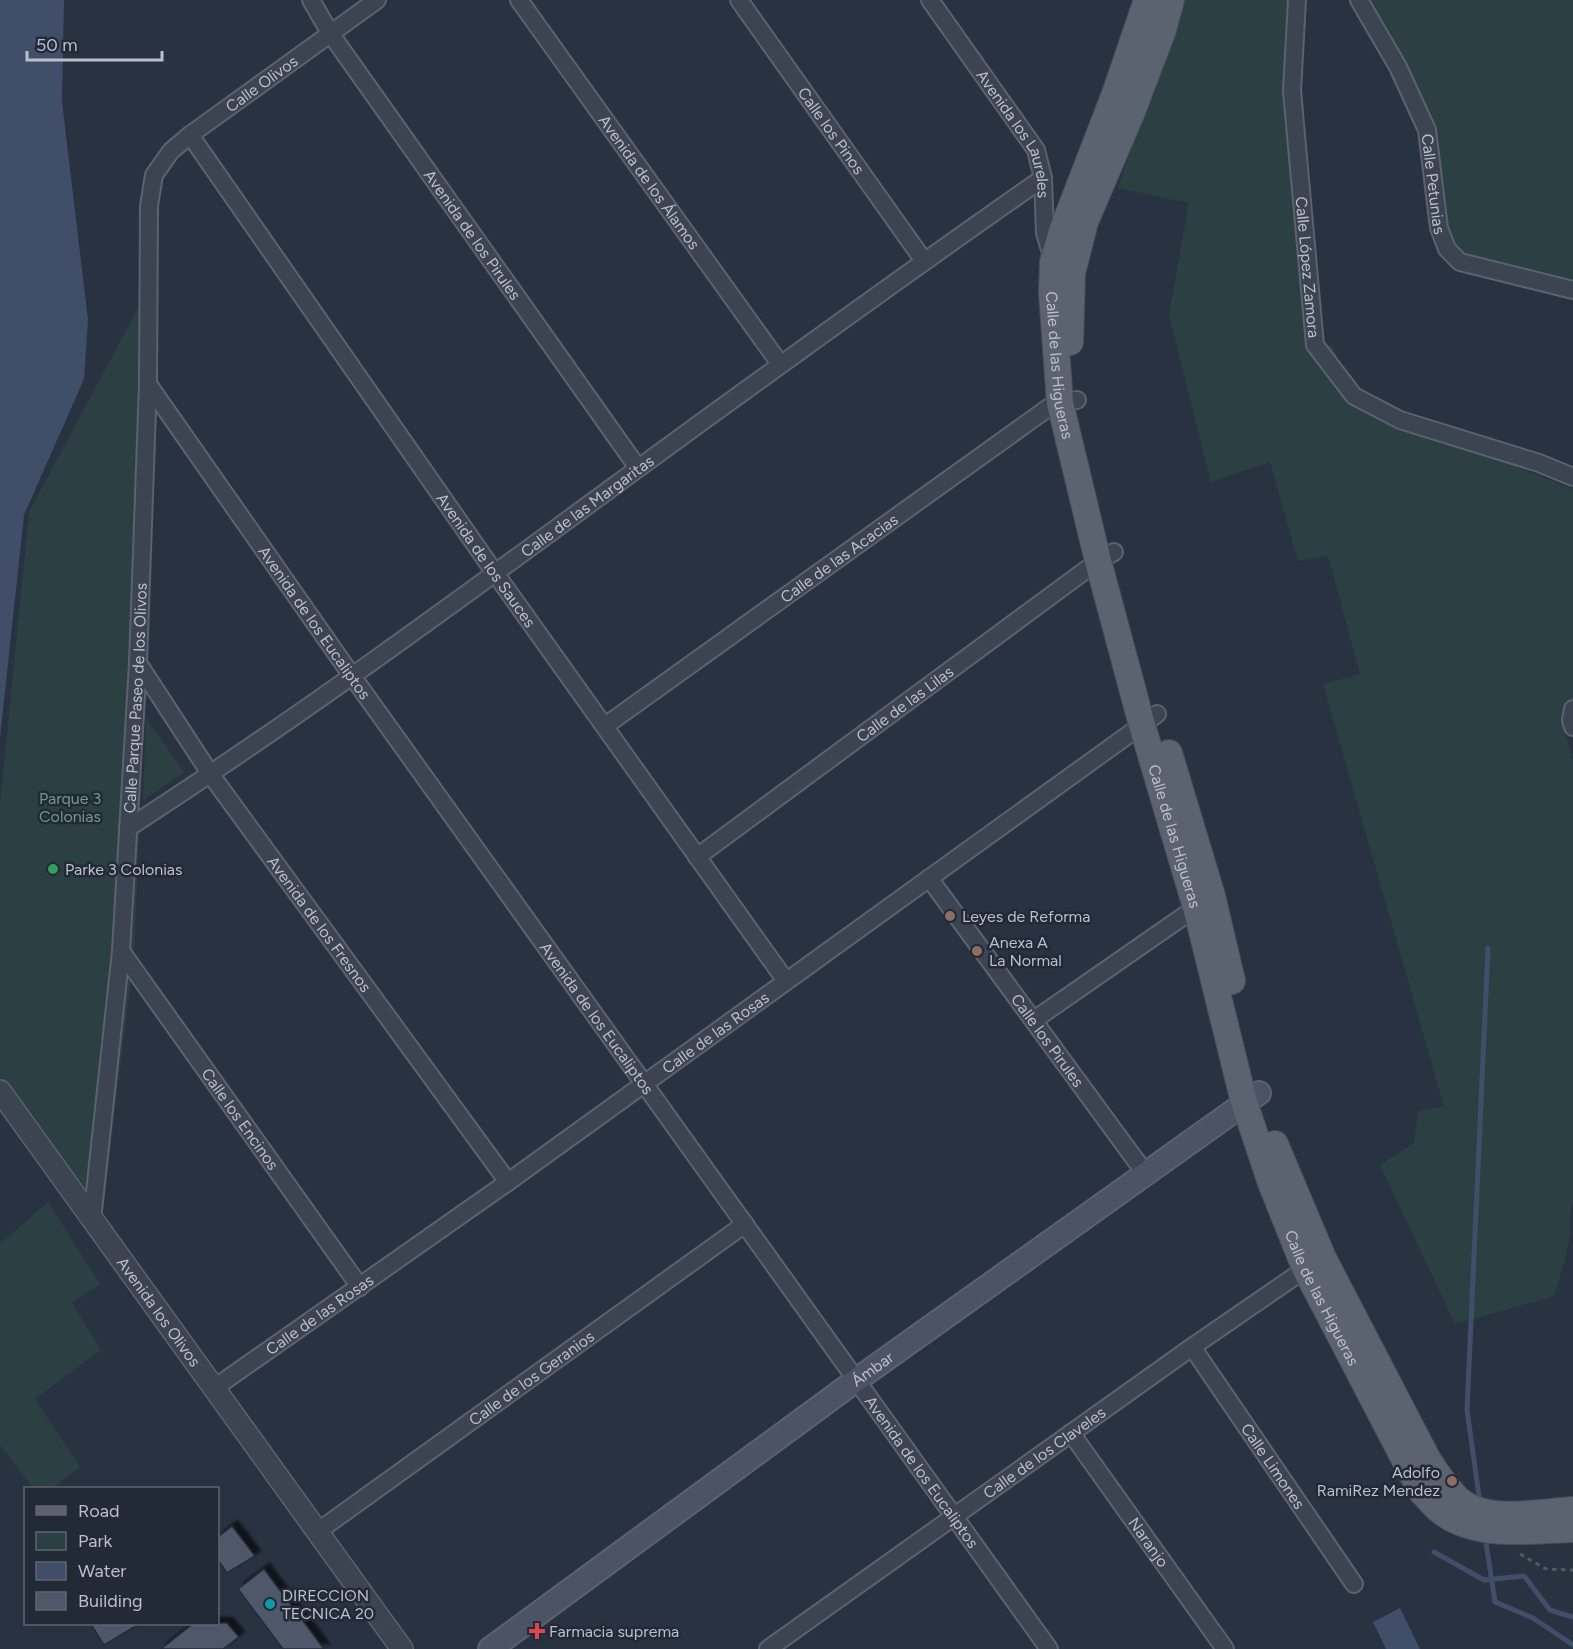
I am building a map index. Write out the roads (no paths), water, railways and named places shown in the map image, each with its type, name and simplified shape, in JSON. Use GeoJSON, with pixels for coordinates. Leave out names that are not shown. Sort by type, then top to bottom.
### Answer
{"type":"FeatureCollection","features":[{"type":"Feature","properties":{"kind":"main road","name":"Calle de las Higueras"},"geometry":{"type":"LineString","coordinates":[[1147,0],[1115,94],[1062,231],[1063,267],[1070,318],[1071,357],[1068,401],[1106,557],[1150,719],[1204,902],[1252,1097],[1276,1148],[1314,1263],[1421,1491],[1438,1510],[1463,1523],[1489,1531],[1573,1529]]}},
{"type":"Feature","properties":{"kind":"main road","name":"Calle de las Higueras"},"geometry":{"type":"LineString","coordinates":[[1063,267],[1085,222],[1131,114],[1162,30],[1170,0]]}},
{"type":"Feature","properties":{"kind":"main road","name":"Ámbar"},"geometry":{"type":"LineString","coordinates":[[490,1649],[855,1381],[1252,1097]]}},
{"type":"Feature","properties":{"kind":"main road","name":"Calle de las Higueras"},"geometry":{"type":"LineString","coordinates":[[1314,1263],[1428,1460],[1460,1500],[1479,1512],[1501,1515],[1573,1510]]}},
{"type":"Feature","properties":{"kind":"street","name":"Avenida de los Pirules"},"geometry":{"type":"LineString","coordinates":[[311,0],[330,33],[638,468]]}},
{"type":"Feature","properties":{"kind":"street","name":"Calle Olivos"},"geometry":{"type":"LineString","coordinates":[[154,175],[171,151],[190,135],[377,0]]}},
{"type":"Feature","properties":{"kind":"street","name":"Avenida de los Álamos"},"geometry":{"type":"LineString","coordinates":[[519,0],[780,364]]}},
{"type":"Feature","properties":{"kind":"street","name":"Calle los Pinos"},"geometry":{"type":"LineString","coordinates":[[739,0],[924,261]]}},
{"type":"Feature","properties":{"kind":"street","name":"Avenida los Laureles"},"geometry":{"type":"LineString","coordinates":[[930,0],[1036,150],[1043,178],[1045,233],[1063,267]]}},
{"type":"Feature","properties":{"kind":"street","name":"Calle López Zamora"},"geometry":{"type":"LineString","coordinates":[[1298,0],[1292,91],[1315,345],[1354,396],[1390,415],[1539,463],[1573,477]]}},
{"type":"Feature","properties":{"kind":"street","name":"Calle Petunias"},"geometry":{"type":"LineString","coordinates":[[1359,0],[1398,67],[1427,130],[1439,228],[1447,249],[1460,262],[1573,290]]}},
{"type":"Feature","properties":{"kind":"street","name":"Avenida de los Sauces"},"geometry":{"type":"LineString","coordinates":[[190,135],[495,573],[786,981]]}},
{"type":"Feature","properties":{"kind":"street","name":"Calle Parque Paseo de los Olivos"},"geometry":{"type":"LineString","coordinates":[[92,1220],[121,951],[138,663],[148,384],[149,206],[154,175]]}},
{"type":"Feature","properties":{"kind":"street","name":"Calle de las Margaritas"},"geometry":{"type":"LineString","coordinates":[[128,828],[211,774],[352,676],[780,364],[1043,178]]}},
{"type":"Feature","properties":{"kind":"street","name":"Avenida de los Eucaliptos"},"geometry":{"type":"LineString","coordinates":[[148,384],[352,676],[1047,1648]]}},
{"type":"Feature","properties":{"kind":"street","name":"Calle de las Acacias"},"geometry":{"type":"LineString","coordinates":[[605,726],[1048,408],[1068,401]]}},
{"type":"Feature","properties":{"kind":"street","name":"Calle de las Lilas"},"geometry":{"type":"LineString","coordinates":[[697,857],[1106,557]]}},
{"type":"Feature","properties":{"kind":"street","name":"Avenida de los Fresnos"},"geometry":{"type":"LineString","coordinates":[[138,663],[211,774],[508,1182]]}},
{"type":"Feature","properties":{"kind":"street"},"geometry":{"type":"LineString","coordinates":[[1573,709],[1571,720],[1573,727]]}},
{"type":"Feature","properties":{"kind":"street","name":"Calle de las Rosas"},"geometry":{"type":"LineString","coordinates":[[213,1389],[508,1182],[1150,719]]}},
{"type":"Feature","properties":{"kind":"street","name":"Calle los Pirules"},"geometry":{"type":"LineString","coordinates":[[929,879],[1145,1173]]}},
{"type":"Feature","properties":{"kind":"street"},"geometry":{"type":"LineString","coordinates":[[1034,1020],[1204,902]]}},
{"type":"Feature","properties":{"kind":"street","name":"Calle los Encinos"},"geometry":{"type":"LineString","coordinates":[[121,951],[360,1287]]}},
{"type":"Feature","properties":{"kind":"street","name":"Avenida los Olivos"},"geometry":{"type":"LineString","coordinates":[[0,1091],[402,1649]]}},
{"type":"Feature","properties":{"kind":"street","name":"Calle de los Geranios"},"geometry":{"type":"LineString","coordinates":[[317,1532],[745,1224]]}},
{"type":"Feature","properties":{"kind":"street","name":"Calle de los Claveles"},"geometry":{"type":"LineString","coordinates":[[768,1649],[1192,1347],[1314,1263]]}},
{"type":"Feature","properties":{"kind":"street","name":"Calle Limones"},"geometry":{"type":"LineString","coordinates":[[1192,1347],[1354,1584]]}},
{"type":"Feature","properties":{"kind":"street","name":"Naranjo"},"geometry":{"type":"LineString","coordinates":[[1071,1433],[1225,1649]]}},
{"type":"Feature","properties":{"kind":"water"},"geometry":{"type":"Polygon","coordinates":[[[0,0],[64,0],[62,102],[88,320],[84,379],[24,515],[0,738],[0,0]]]}},
{"type":"Feature","properties":{"kind":"water"},"geometry":{"type":"Polygon","coordinates":[[[1400,1608],[1420,1649],[1386,1649],[1373,1622],[1400,1608]]]}},
{"type":"Feature","properties":{"kind":"waterway"},"geometry":{"type":"LineString","coordinates":[[1480,1503],[1467,1410],[1488,948]]}},
{"type":"Feature","properties":{"kind":"waterway"},"geometry":{"type":"LineString","coordinates":[[1485,1536],[1495,1602],[1533,1618],[1573,1645]]}},
{"type":"Feature","properties":{"kind":"waterway"},"geometry":{"type":"LineString","coordinates":[[1434,1552],[1484,1580],[1524,1576],[1550,1610],[1573,1617]]}},
{"type":"Feature","properties":{"kind":"place","name":"Parke 3 Colonias"},"geometry":{"type":"Point","coordinates":[53,869]}},
{"type":"Feature","properties":{"kind":"place","name":"Leyes de Reforma"},"geometry":{"type":"Point","coordinates":[950,916]}},
{"type":"Feature","properties":{"kind":"place","name":"Anexa A La Normal"},"geometry":{"type":"Point","coordinates":[977,951]}},
{"type":"Feature","properties":{"kind":"place","name":"Adolfo RamiRez Mendez"},"geometry":{"type":"Point","coordinates":[1452,1481]}},
{"type":"Feature","properties":{"kind":"place","name":"DIRECCION TECNICA 20"},"geometry":{"type":"Point","coordinates":[270,1604]}},
{"type":"Feature","properties":{"kind":"place","name":"Farmacia suprema"},"geometry":{"type":"Point","coordinates":[537,1631]}},
{"type":"Feature","properties":{"kind":"park label","name":"Parque 3 Colonias"},"geometry":{"type":"Point","coordinates":[70,807]}}]}
